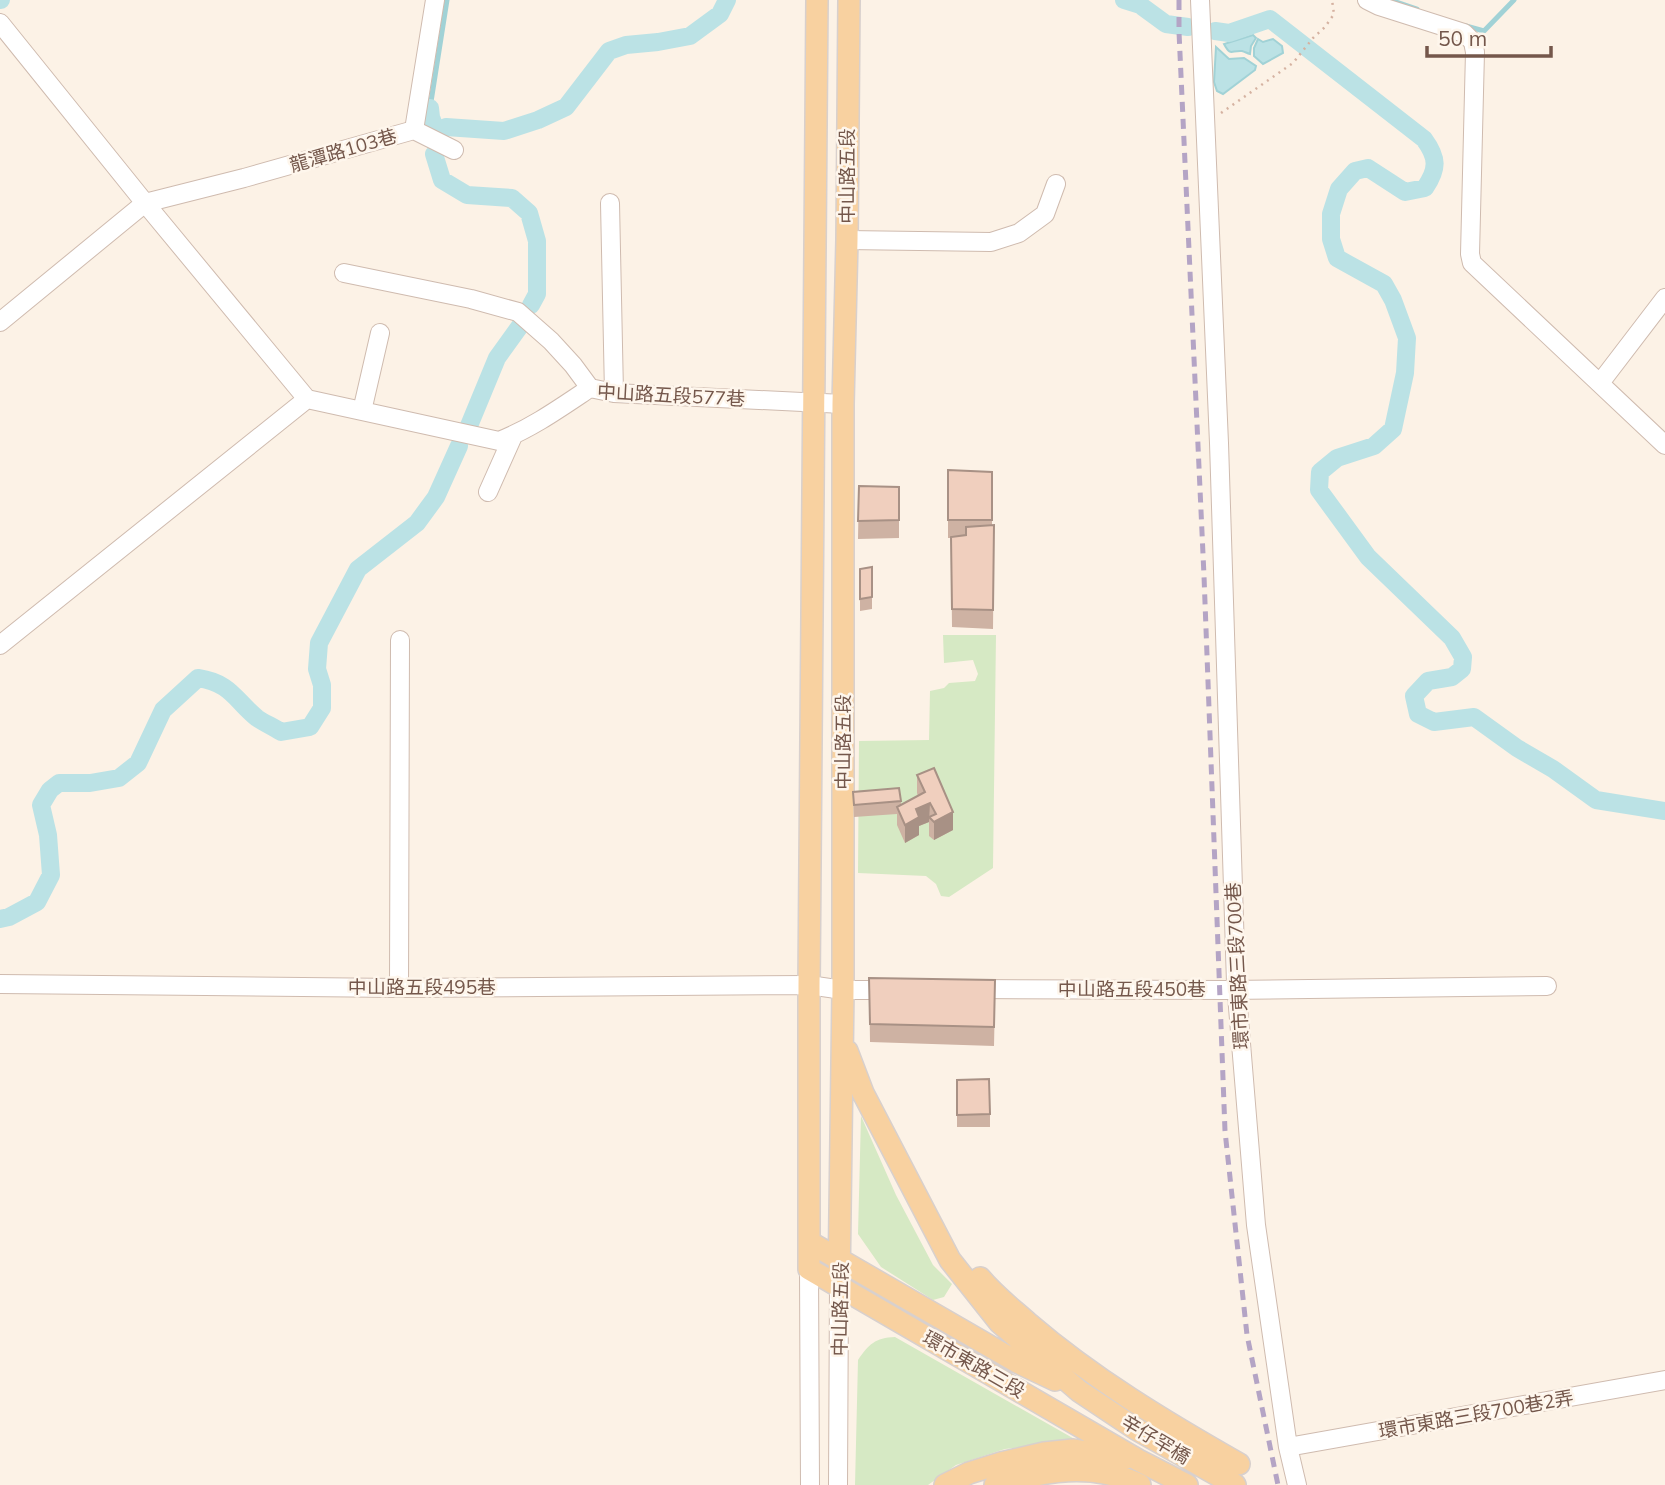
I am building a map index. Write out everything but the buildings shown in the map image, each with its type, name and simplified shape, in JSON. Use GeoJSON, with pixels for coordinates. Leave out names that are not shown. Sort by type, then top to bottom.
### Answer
{"type":"FeatureCollection","features":[{"type":"Feature","properties":{"kind":"main road","name":"中山路五段"},"geometry":{"type":"LineString","coordinates":[[809,1269],[817,0]]}},
{"type":"Feature","properties":{"kind":"main road","name":"中山路五段"},"geometry":{"type":"LineString","coordinates":[[839,1286],[843,990],[843,404],[849,0]]}},
{"type":"Feature","properties":{"kind":"main road"},"geometry":{"type":"LineString","coordinates":[[842,1036],[863,1093],[950,1260],[1000,1323],[1079,1391]]}},
{"type":"Feature","properties":{"kind":"main road"},"geometry":{"type":"LineString","coordinates":[[924,1209],[990,1290],[1051,1343],[1122,1394],[1190,1436],[1240,1474]]}},
{"type":"Feature","properties":{"kind":"main road","name":"環市東路三段"},"geometry":{"type":"LineString","coordinates":[[809,1242],[1017,1362],[1079,1391]]}},
{"type":"Feature","properties":{"kind":"main road","name":"環市東路三段"},"geometry":{"type":"LineString","coordinates":[[809,1269],[1138,1460]]}},
{"type":"Feature","properties":{"kind":"main road","name":"辛仔罕橋"},"geometry":{"type":"LineString","coordinates":[[1079,1391],[1136,1429],[1235,1485]]}},
{"type":"Feature","properties":{"kind":"main road"},"geometry":{"type":"LineString","coordinates":[[945,1485],[969,1472],[1044,1453],[1073,1450],[1138,1460]]}},
{"type":"Feature","properties":{"kind":"main road","name":"辛仔罕橋"},"geometry":{"type":"LineString","coordinates":[[1138,1460],[1186,1485]]}},
{"type":"Feature","properties":{"kind":"main road"},"geometry":{"type":"LineString","coordinates":[[995,1485],[1031,1475],[1066,1471],[1101,1471],[1140,1485]]}},
{"type":"Feature","properties":{"kind":"street","name":"龍潭路103巷"},"geometry":{"type":"LineString","coordinates":[[0,322],[145,202],[244,178],[414,130],[435,0]]}},
{"type":"Feature","properties":{"kind":"street","name":"環市東路三段700巷"},"geometry":{"type":"LineString","coordinates":[[1200,0],[1219,443],[1237,990],[1255,1225],[1288,1447],[1297,1485]]}},
{"type":"Feature","properties":{"kind":"street"},"geometry":{"type":"LineString","coordinates":[[1367,0],[1464,33],[1473,42],[1472,263],[1665,445]]}},
{"type":"Feature","properties":{"kind":"street"},"geometry":{"type":"LineString","coordinates":[[0,23],[307,399],[0,645]]}},
{"type":"Feature","properties":{"kind":"street"},"geometry":{"type":"LineString","coordinates":[[414,130],[454,150]]}},
{"type":"Feature","properties":{"kind":"street"},"geometry":{"type":"LineString","coordinates":[[847,240],[991,242],[1019,233],[1045,214],[1056,184]]}},
{"type":"Feature","properties":{"kind":"street"},"geometry":{"type":"LineString","coordinates":[[610,203],[614,393]]}},
{"type":"Feature","properties":{"kind":"street"},"geometry":{"type":"LineString","coordinates":[[344,273],[471,299],[518,312],[551,341],[590,388]]}},
{"type":"Feature","properties":{"kind":"street"},"geometry":{"type":"LineString","coordinates":[[1600,383],[1665,298]]}},
{"type":"Feature","properties":{"kind":"street"},"geometry":{"type":"LineString","coordinates":[[362,411],[380,333]]}},
{"type":"Feature","properties":{"kind":"street","name":"中山路五段577巷"},"geometry":{"type":"LineString","coordinates":[[307,399],[499,441],[539,422],[590,388],[614,393],[843,404]]}},
{"type":"Feature","properties":{"kind":"street"},"geometry":{"type":"LineString","coordinates":[[488,492],[513,436]]}},
{"type":"Feature","properties":{"kind":"street"},"geometry":{"type":"LineString","coordinates":[[399,988],[400,640]]}},
{"type":"Feature","properties":{"kind":"street","name":"中山路五段495巷"},"geometry":{"type":"LineString","coordinates":[[0,984],[399,988],[809,985],[843,990]]}},
{"type":"Feature","properties":{"kind":"street","name":"中山路五段450巷"},"geometry":{"type":"LineString","coordinates":[[952,989],[1237,990],[1547,986]]}},
{"type":"Feature","properties":{"kind":"street"},"geometry":{"type":"LineString","coordinates":[[843,990],[911,989]]}},
{"type":"Feature","properties":{"kind":"street","name":"中山路五段"},"geometry":{"type":"LineString","coordinates":[[809,1269],[810,1485]]}},
{"type":"Feature","properties":{"kind":"street","name":"中山路五段"},"geometry":{"type":"LineString","coordinates":[[838,1485],[839,1286]]}},
{"type":"Feature","properties":{"kind":"street","name":"環市東路三段700巷2弄"},"geometry":{"type":"LineString","coordinates":[[1288,1447],[1665,1380]]}},
{"type":"Feature","properties":{"kind":"path"},"geometry":{"type":"LineString","coordinates":[[1218,116],[1293,63],[1334,14],[1332,0]]}},
{"type":"Feature","properties":{"kind":"green space"},"geometry":{"type":"Polygon","coordinates":[[[943,635],[996,635],[993,868],[949,897],[941,896],[936,884],[926,876],[858,873],[859,741],[929,740],[930,691],[944,688],[949,683],[975,681],[978,674],[973,660],[944,663],[943,635]]]}},
{"type":"Feature","properties":{"kind":"green space"},"geometry":{"type":"Polygon","coordinates":[[[861,1116],[896,1195],[933,1265],[952,1284],[944,1297],[933,1300],[881,1267],[858,1234],[861,1116]]]}},
{"type":"Feature","properties":{"kind":"green space"},"geometry":{"type":"Polygon","coordinates":[[[895,1337],[1078,1441],[1005,1449],[956,1465],[928,1485],[855,1485],[858,1360],[873,1343],[895,1337]]]}},
{"type":"Feature","properties":{"kind":"water"},"geometry":{"type":"Polygon","coordinates":[[[1253,35],[1256,38],[1250,54],[1242,51],[1230,52],[1224,44],[1253,35]]]}},
{"type":"Feature","properties":{"kind":"water"},"geometry":{"type":"Polygon","coordinates":[[[1258,39],[1263,42],[1273,39],[1282,46],[1283,53],[1263,64],[1254,56],[1258,39]]]}},
{"type":"Feature","properties":{"kind":"water"},"geometry":{"type":"Polygon","coordinates":[[[1216,47],[1229,59],[1244,58],[1256,66],[1255,70],[1223,94],[1217,91],[1214,82],[1216,47]]]}},
{"type":"Feature","properties":{"kind":"waterway"},"geometry":{"type":"LineString","coordinates":[[430,108],[447,0]]}},
{"type":"Feature","properties":{"kind":"waterway"},"geometry":{"type":"LineString","coordinates":[[436,132],[446,127],[504,131],[538,120],[566,107],[609,51],[626,45],[690,36],[720,14],[727,0]]}},
{"type":"Feature","properties":{"kind":"waterway"},"geometry":{"type":"LineString","coordinates":[[1124,0],[1140,5],[1166,24],[1188,27]]}},
{"type":"Feature","properties":{"kind":"waterway"},"geometry":{"type":"LineString","coordinates":[[1390,0],[1417,9]]}},
{"type":"Feature","properties":{"kind":"waterway"},"geometry":{"type":"LineString","coordinates":[[1466,26],[1484,31],[1514,0]]}},
{"type":"Feature","properties":{"kind":"waterway"},"geometry":{"type":"LineString","coordinates":[[1215,31],[1229,33],[1270,19],[1424,139],[1434,158],[1434,169],[1425,188],[1405,192],[1368,168],[1355,171],[1339,189],[1331,214],[1331,239],[1337,258],[1384,284],[1407,338],[1405,373],[1393,429],[1374,446],[1337,458],[1320,472],[1319,490],[1368,557],[1452,638],[1463,657],[1462,669],[1452,677],[1428,681],[1414,696],[1418,714],[1434,722],[1474,717],[1596,800],[1665,811]]}},
{"type":"Feature","properties":{"kind":"waterway"},"geometry":{"type":"LineString","coordinates":[[430,108],[436,131]]}},
{"type":"Feature","properties":{"kind":"waterway"},"geometry":{"type":"LineString","coordinates":[[434,154],[442,180],[467,195],[512,198],[529,213],[537,241],[537,294],[531,305]]}},
{"type":"Feature","properties":{"kind":"waterway"},"geometry":{"type":"LineString","coordinates":[[466,433],[497,358],[520,326]]}},
{"type":"Feature","properties":{"kind":"waterway"},"geometry":{"type":"LineString","coordinates":[[0,919],[37,902],[51,875],[48,835],[41,805],[50,790],[59,783],[90,783],[119,778],[138,763],[163,710],[198,678],[225,688],[257,718],[281,732],[310,727],[322,708],[322,685],[317,669],[319,643],[358,569],[417,523],[436,497],[459,446]]}},
{"type":"Feature","properties":{"kind":"railway"},"geometry":{"type":"LineString","coordinates":[[1179,0],[1225,1131],[1247,1335],[1278,1485]]}}]}
